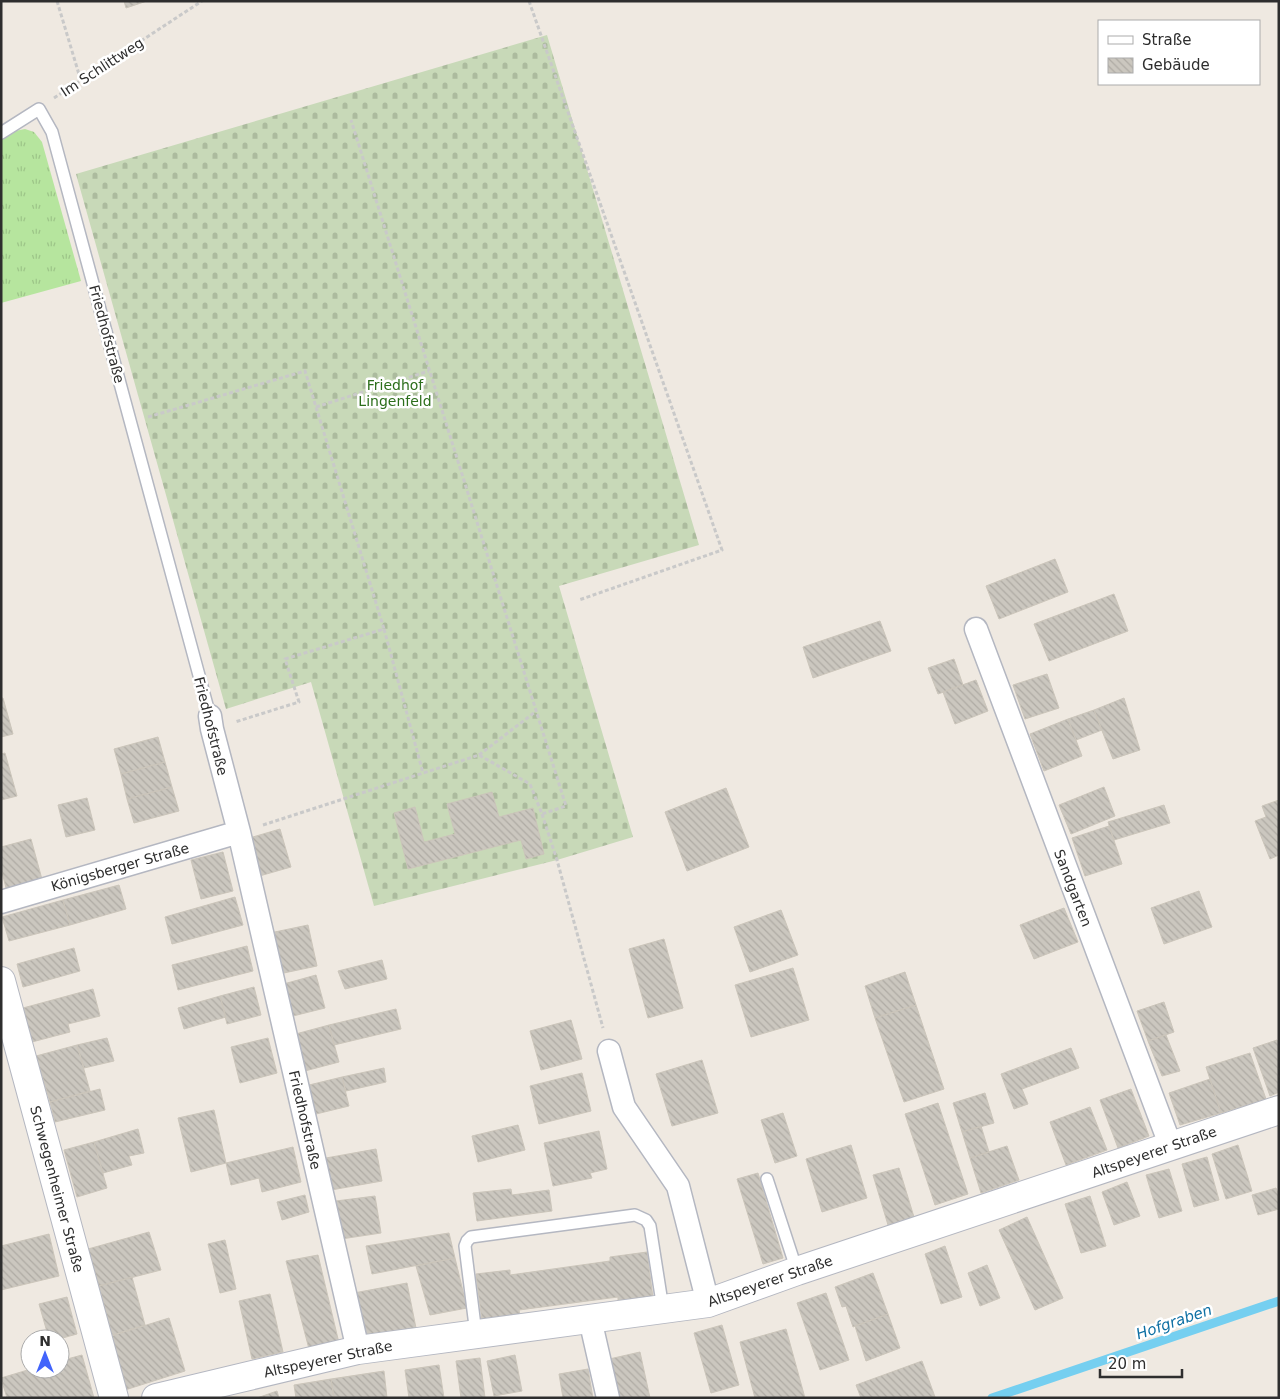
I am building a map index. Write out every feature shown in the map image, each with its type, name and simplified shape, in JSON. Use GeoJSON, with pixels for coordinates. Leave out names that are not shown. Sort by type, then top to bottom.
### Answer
{"type":"FeatureCollection","features":[{"type":"Feature","properties":{"kind":"main road","name":"Schwegenheimer Straße"},"geometry":{"type":"LineString","coordinates":[[1,981],[114,1398]]}},
{"type":"Feature","properties":{"kind":"main road","name":"Altspeyerer Straße"},"geometry":{"type":"LineString","coordinates":[[156,1398],[358,1350],[708,1303],[797,1271],[1279,1110]]}},
{"type":"Feature","properties":{"kind":"street","name":"Sandgarten"},"geometry":{"type":"LineString","coordinates":[[976,629],[1171,1147]]}},
{"type":"Feature","properties":{"kind":"street","name":"Friedhofstraße"},"geometry":{"type":"LineString","coordinates":[[211,722],[239,832],[358,1350]]}},
{"type":"Feature","properties":{"kind":"street","name":"Königsberger Straße"},"geometry":{"type":"LineString","coordinates":[[1,902],[239,832]]}},
{"type":"Feature","properties":{"kind":"street"},"geometry":{"type":"LineString","coordinates":[[609,1051],[624,1107],[678,1186],[708,1303]]}},
{"type":"Feature","properties":{"kind":"street"},"geometry":{"type":"LineString","coordinates":[[590,1319],[608,1398]]}},
{"type":"Feature","properties":{"kind":"lane"},"geometry":{"type":"LineString","coordinates":[[1,133],[39,109]]}},
{"type":"Feature","properties":{"kind":"lane","name":"Friedhofstraße"},"geometry":{"type":"LineString","coordinates":[[39,109],[52,132],[211,722]]}},
{"type":"Feature","properties":{"kind":"lane"},"geometry":{"type":"LineString","coordinates":[[767,1179],[797,1271]]}},
{"type":"Feature","properties":{"kind":"lane"},"geometry":{"type":"LineString","coordinates":[[476,1334],[465,1246],[471,1237],[634,1215],[646,1220],[650,1226],[663,1309]]}},
{"type":"Feature","properties":{"kind":"path"},"geometry":{"type":"LineString","coordinates":[[58,1],[81,81]]}},
{"type":"Feature","properties":{"kind":"path","name":"Im Schlittweg"},"geometry":{"type":"LineString","coordinates":[[39,109],[202,1]]}},
{"type":"Feature","properties":{"kind":"path"},"geometry":{"type":"LineString","coordinates":[[529,1],[722,550],[579,600]]}},
{"type":"Feature","properties":{"kind":"path"},"geometry":{"type":"LineString","coordinates":[[351,120],[566,806],[542,814]]}},
{"type":"Feature","properties":{"kind":"path"},"geometry":{"type":"LineString","coordinates":[[131,421],[305,371],[384,629],[423,773]]}},
{"type":"Feature","properties":{"kind":"path"},"geometry":{"type":"LineString","coordinates":[[316,407],[429,371]]}},
{"type":"Feature","properties":{"kind":"path"},"geometry":{"type":"LineString","coordinates":[[211,722],[299,702],[285,659],[384,629]]}},
{"type":"Feature","properties":{"kind":"path"},"geometry":{"type":"LineString","coordinates":[[239,832],[479,755],[535,712]]}},
{"type":"Feature","properties":{"kind":"path"},"geometry":{"type":"LineString","coordinates":[[479,755],[530,784],[557,860],[609,1051]]}},
{"type":"Feature","properties":{"kind":"green space","name":"Friedhof Lingenfeld"},"geometry":{"type":"Polygon","coordinates":[[[547,35],[699,545],[559,586],[633,837],[557,860],[374,906],[311,682],[226,709],[76,174],[547,35]]]}},
{"type":"Feature","properties":{"kind":"green space"},"geometry":{"type":"Polygon","coordinates":[[[25,129],[34,132],[42,142],[81,281],[1,303],[1,140],[15,131],[25,129]]]}},
{"type":"Feature","properties":{"kind":"building"},"geometry":{"type":"Polygon","coordinates":[[[124,1],[147,1],[126,8],[124,1]]]}},
{"type":"Feature","properties":{"kind":"building"},"geometry":{"type":"Polygon","coordinates":[[[1055,559],[1068,592],[999,619],[986,586],[1055,559]]]}},
{"type":"Feature","properties":{"kind":"building"},"geometry":{"type":"Polygon","coordinates":[[[1114,594],[1128,631],[1049,661],[1034,624],[1114,594]]]}},
{"type":"Feature","properties":{"kind":"building"},"geometry":{"type":"Polygon","coordinates":[[[880,621],[891,651],[813,678],[803,647],[880,621]]]}},
{"type":"Feature","properties":{"kind":"building"},"geometry":{"type":"Polygon","coordinates":[[[954,659],[963,685],[938,694],[928,668],[954,659]]]}},
{"type":"Feature","properties":{"kind":"building"},"geometry":{"type":"Polygon","coordinates":[[[1047,674],[1059,708],[1025,719],[1013,685],[1047,674]]]}},
{"type":"Feature","properties":{"kind":"building"},"geometry":{"type":"Polygon","coordinates":[[[976,680],[988,711],[955,724],[943,692],[976,680]]]}},
{"type":"Feature","properties":{"kind":"building"},"geometry":{"type":"Polygon","coordinates":[[[1,698],[3,698],[13,734],[1,737],[1,698]]]}},
{"type":"Feature","properties":{"kind":"building"},"geometry":{"type":"Polygon","coordinates":[[[1124,698],[1140,750],[1113,759],[1094,710],[1124,698]]]}},
{"type":"Feature","properties":{"kind":"building"},"geometry":{"type":"Polygon","coordinates":[[[1094,710],[1102,730],[1076,740],[1068,719],[1094,710]]]}},
{"type":"Feature","properties":{"kind":"building"},"geometry":{"type":"Polygon","coordinates":[[[1068,719],[1082,756],[1044,771],[1030,734],[1068,719]]]}},
{"type":"Feature","properties":{"kind":"building"},"geometry":{"type":"Polygon","coordinates":[[[158,737],[165,762],[121,774],[114,749],[158,737]]]}},
{"type":"Feature","properties":{"kind":"building"},"geometry":{"type":"Polygon","coordinates":[[[5,753],[17,796],[1,800],[1,754],[5,753]]]}},
{"type":"Feature","properties":{"kind":"building"},"geometry":{"type":"Polygon","coordinates":[[[165,762],[172,787],[127,799],[121,774],[165,762]]]}},
{"type":"Feature","properties":{"kind":"building"},"geometry":{"type":"Polygon","coordinates":[[[172,787],[179,811],[134,823],[127,799],[172,787]]]}},
{"type":"Feature","properties":{"kind":"building"},"geometry":{"type":"Polygon","coordinates":[[[1104,787],[1115,816],[1071,834],[1059,805],[1104,787]]]}},
{"type":"Feature","properties":{"kind":"building"},"geometry":{"type":"Polygon","coordinates":[[[726,788],[749,847],[687,871],[665,812],[726,788]]]}},
{"type":"Feature","properties":{"kind":"building"},"geometry":{"type":"Polygon","coordinates":[[[492,792],[499,817],[533,808],[544,854],[526,859],[521,840],[408,869],[394,813],[415,807],[424,842],[455,834],[447,804],[492,792]]]}},
{"type":"Feature","properties":{"kind":"building"},"geometry":{"type":"Polygon","coordinates":[[[87,798],[95,830],[66,837],[58,805],[87,798]]]}},
{"type":"Feature","properties":{"kind":"building"},"geometry":{"type":"Polygon","coordinates":[[[1279,800],[1279,855],[1270,859],[1255,821],[1266,817],[1262,806],[1279,800]]]}},
{"type":"Feature","properties":{"kind":"building"},"geometry":{"type":"Polygon","coordinates":[[[1164,805],[1170,823],[1114,840],[1108,822],[1164,805]]]}},
{"type":"Feature","properties":{"kind":"building"},"geometry":{"type":"Polygon","coordinates":[[[1109,826],[1122,864],[1085,876],[1072,838],[1109,826]]]}},
{"type":"Feature","properties":{"kind":"building"},"geometry":{"type":"Polygon","coordinates":[[[280,829],[291,867],[256,877],[246,839],[280,829]]]}},
{"type":"Feature","properties":{"kind":"building"},"geometry":{"type":"Polygon","coordinates":[[[31,839],[43,883],[7,892],[1,868],[1,847],[31,839]]]}},
{"type":"Feature","properties":{"kind":"building"},"geometry":{"type":"Polygon","coordinates":[[[223,852],[233,891],[201,899],[191,860],[223,852]]]}},
{"type":"Feature","properties":{"kind":"building"},"geometry":{"type":"Polygon","coordinates":[[[119,885],[126,909],[70,925],[63,900],[119,885]]]}},
{"type":"Feature","properties":{"kind":"building"},"geometry":{"type":"Polygon","coordinates":[[[1199,891],[1212,927],[1164,944],[1151,908],[1199,891]]]}},
{"type":"Feature","properties":{"kind":"building"},"geometry":{"type":"Polygon","coordinates":[[[235,897],[243,925],[172,944],[165,917],[235,897]]]}},
{"type":"Feature","properties":{"kind":"building"},"geometry":{"type":"Polygon","coordinates":[[[63,900],[70,925],[9,941],[2,917],[63,900]]]}},
{"type":"Feature","properties":{"kind":"building"},"geometry":{"type":"Polygon","coordinates":[[[1064,908],[1078,942],[1034,959],[1020,925],[1064,908]]]}},
{"type":"Feature","properties":{"kind":"building"},"geometry":{"type":"Polygon","coordinates":[[[781,910],[798,955],[750,972],[734,927],[781,910]]]}},
{"type":"Feature","properties":{"kind":"building"},"geometry":{"type":"Polygon","coordinates":[[[308,925],[317,966],[279,974],[270,933],[308,925]]]}},
{"type":"Feature","properties":{"kind":"building"},"geometry":{"type":"Polygon","coordinates":[[[664,939],[683,1008],[648,1018],[629,949],[664,939]]]}},
{"type":"Feature","properties":{"kind":"building"},"geometry":{"type":"Polygon","coordinates":[[[247,946],[253,971],[178,990],[172,965],[247,946]]]}},
{"type":"Feature","properties":{"kind":"building"},"geometry":{"type":"Polygon","coordinates":[[[74,948],[80,971],[23,987],[17,964],[74,948]]]}},
{"type":"Feature","properties":{"kind":"building"},"geometry":{"type":"Polygon","coordinates":[[[382,960],[387,979],[345,989],[338,971],[382,960]]]}},
{"type":"Feature","properties":{"kind":"building"},"geometry":{"type":"Polygon","coordinates":[[[793,968],[809,1020],[751,1037],[735,985],[793,968]]]}},
{"type":"Feature","properties":{"kind":"building"},"geometry":{"type":"Polygon","coordinates":[[[905,972],[916,1005],[875,1018],[865,986],[905,972]]]}},
{"type":"Feature","properties":{"kind":"building"},"geometry":{"type":"Polygon","coordinates":[[[316,975],[325,1008],[289,1017],[280,985],[316,975]]]}},
{"type":"Feature","properties":{"kind":"building"},"geometry":{"type":"Polygon","coordinates":[[[254,987],[261,1015],[227,1024],[220,996],[254,987]]]}},
{"type":"Feature","properties":{"kind":"building"},"geometry":{"type":"Polygon","coordinates":[[[93,989],[100,1016],[68,1024],[70,1032],[32,1042],[23,1008],[93,989]]]}},
{"type":"Feature","properties":{"kind":"building"},"geometry":{"type":"Polygon","coordinates":[[[220,996],[226,1017],[184,1029],[178,1008],[220,996]]]}},
{"type":"Feature","properties":{"kind":"building"},"geometry":{"type":"Polygon","coordinates":[[[1164,1002],[1174,1032],[1148,1041],[1137,1011],[1164,1002]]]}},
{"type":"Feature","properties":{"kind":"building"},"geometry":{"type":"Polygon","coordinates":[[[916,1005],[944,1089],[904,1102],[875,1018],[916,1005]]]}},
{"type":"Feature","properties":{"kind":"building"},"geometry":{"type":"Polygon","coordinates":[[[396,1009],[401,1029],[334,1045],[329,1025],[396,1009]]]}},
{"type":"Feature","properties":{"kind":"building"},"geometry":{"type":"Polygon","coordinates":[[[571,1020],[582,1059],[541,1070],[530,1031],[571,1020]]]}},
{"type":"Feature","properties":{"kind":"building"},"geometry":{"type":"Polygon","coordinates":[[[329,1025],[339,1062],[301,1072],[292,1035],[329,1025]]]}},
{"type":"Feature","properties":{"kind":"building"},"geometry":{"type":"Polygon","coordinates":[[[1166,1035],[1180,1071],[1162,1076],[1148,1041],[1166,1035]]]}},
{"type":"Feature","properties":{"kind":"building"},"geometry":{"type":"Polygon","coordinates":[[[107,1038],[114,1061],[84,1068],[77,1045],[107,1038]]]}},
{"type":"Feature","properties":{"kind":"building"},"geometry":{"type":"Polygon","coordinates":[[[268,1038],[277,1073],[240,1083],[231,1047],[268,1038]]]}},
{"type":"Feature","properties":{"kind":"building"},"geometry":{"type":"Polygon","coordinates":[[[1277,1040],[1279,1044],[1279,1092],[1270,1096],[1253,1048],[1277,1040]]]}},
{"type":"Feature","properties":{"kind":"building"},"geometry":{"type":"Polygon","coordinates":[[[77,1045],[90,1091],[50,1102],[36,1056],[77,1045]]]}},
{"type":"Feature","properties":{"kind":"building"},"geometry":{"type":"Polygon","coordinates":[[[1071,1048],[1079,1068],[1022,1089],[1028,1104],[1014,1109],[1001,1074],[1071,1048]]]}},
{"type":"Feature","properties":{"kind":"building"},"geometry":{"type":"Polygon","coordinates":[[[1250,1053],[1266,1099],[1221,1113],[1206,1067],[1250,1053]]]}},
{"type":"Feature","properties":{"kind":"building"},"geometry":{"type":"Polygon","coordinates":[[[702,1060],[718,1113],[672,1126],[656,1074],[702,1060]]]}},
{"type":"Feature","properties":{"kind":"building"},"geometry":{"type":"Polygon","coordinates":[[[384,1068],[386,1082],[346,1091],[342,1077],[384,1068]]]}},
{"type":"Feature","properties":{"kind":"building"},"geometry":{"type":"Polygon","coordinates":[[[582,1073],[591,1111],[539,1124],[530,1086],[582,1073]]]}},
{"type":"Feature","properties":{"kind":"building"},"geometry":{"type":"Polygon","coordinates":[[[342,1077],[349,1106],[312,1115],[305,1086],[342,1077]]]}},
{"type":"Feature","properties":{"kind":"building"},"geometry":{"type":"Polygon","coordinates":[[[1210,1079],[1221,1113],[1180,1125],[1169,1093],[1210,1079]]]}},
{"type":"Feature","properties":{"kind":"building"},"geometry":{"type":"Polygon","coordinates":[[[100,1089],[105,1110],[55,1122],[50,1102],[100,1089]]]}},
{"type":"Feature","properties":{"kind":"building"},"geometry":{"type":"Polygon","coordinates":[[[1131,1089],[1149,1136],[1118,1148],[1100,1100],[1131,1089]]]}},
{"type":"Feature","properties":{"kind":"building"},"geometry":{"type":"Polygon","coordinates":[[[985,1093],[994,1123],[962,1132],[953,1103],[985,1093]]]}},
{"type":"Feature","properties":{"kind":"building"},"geometry":{"type":"Polygon","coordinates":[[[938,1103],[968,1194],[935,1205],[905,1114],[938,1103]]]}},
{"type":"Feature","properties":{"kind":"building"},"geometry":{"type":"Polygon","coordinates":[[[1090,1107],[1107,1150],[1066,1165],[1050,1122],[1090,1107]]]}},
{"type":"Feature","properties":{"kind":"building"},"geometry":{"type":"Polygon","coordinates":[[[214,1110],[226,1163],[191,1172],[178,1118],[214,1110]]]}},
{"type":"Feature","properties":{"kind":"building"},"geometry":{"type":"Polygon","coordinates":[[[783,1113],[797,1156],[775,1163],[761,1120],[783,1113]]]}},
{"type":"Feature","properties":{"kind":"building"},"geometry":{"type":"Polygon","coordinates":[[[518,1125],[525,1150],[478,1162],[472,1136],[518,1125]]]}},
{"type":"Feature","properties":{"kind":"building"},"geometry":{"type":"Polygon","coordinates":[[[981,1126],[989,1152],[970,1158],[962,1132],[981,1126]]]}},
{"type":"Feature","properties":{"kind":"building"},"geometry":{"type":"Polygon","coordinates":[[[138,1129],[144,1153],[129,1156],[132,1165],[103,1173],[94,1142],[138,1129]]]}},
{"type":"Feature","properties":{"kind":"building"},"geometry":{"type":"Polygon","coordinates":[[[599,1131],[607,1169],[590,1173],[592,1178],[553,1186],[544,1143],[599,1131]]]}},
{"type":"Feature","properties":{"kind":"building"},"geometry":{"type":"Polygon","coordinates":[[[94,1142],[107,1188],[77,1197],[64,1150],[94,1142]]]}},
{"type":"Feature","properties":{"kind":"building"},"geometry":{"type":"Polygon","coordinates":[[[851,1145],[867,1198],[822,1212],[806,1159],[851,1145]]]}},
{"type":"Feature","properties":{"kind":"building"},"geometry":{"type":"Polygon","coordinates":[[[1238,1145],[1252,1191],[1226,1199],[1212,1154],[1238,1145]]]}},
{"type":"Feature","properties":{"kind":"building"},"geometry":{"type":"Polygon","coordinates":[[[1007,1146],[1019,1180],[981,1193],[970,1158],[1007,1146]]]}},
{"type":"Feature","properties":{"kind":"building"},"geometry":{"type":"Polygon","coordinates":[[[293,1147],[301,1182],[262,1192],[259,1178],[231,1185],[226,1163],[293,1147]]]}},
{"type":"Feature","properties":{"kind":"building"},"geometry":{"type":"Polygon","coordinates":[[[376,1149],[382,1181],[331,1190],[326,1158],[376,1149]]]}},
{"type":"Feature","properties":{"kind":"building"},"geometry":{"type":"Polygon","coordinates":[[[1207,1157],[1219,1200],[1194,1207],[1182,1164],[1207,1157]]]}},
{"type":"Feature","properties":{"kind":"building"},"geometry":{"type":"Polygon","coordinates":[[[899,1168],[914,1217],[888,1225],[873,1175],[899,1168]]]}},
{"type":"Feature","properties":{"kind":"building"},"geometry":{"type":"Polygon","coordinates":[[[1169,1169],[1182,1211],[1159,1218],[1146,1175],[1169,1169]]]}},
{"type":"Feature","properties":{"kind":"building"},"geometry":{"type":"Polygon","coordinates":[[[758,1173],[783,1258],[763,1264],[737,1179],[758,1173]]]}},
{"type":"Feature","properties":{"kind":"building"},"geometry":{"type":"Polygon","coordinates":[[[1127,1182],[1140,1216],[1114,1225],[1102,1192],[1127,1182]]]}},
{"type":"Feature","properties":{"kind":"building"},"geometry":{"type":"Polygon","coordinates":[[[1276,1188],[1279,1196],[1279,1209],[1258,1215],[1252,1195],[1276,1188]]]}},
{"type":"Feature","properties":{"kind":"building"},"geometry":{"type":"Polygon","coordinates":[[[511,1189],[512,1195],[549,1190],[552,1211],[477,1221],[473,1193],[511,1189]]]}},
{"type":"Feature","properties":{"kind":"building"},"geometry":{"type":"Polygon","coordinates":[[[305,1195],[309,1212],[282,1220],[277,1202],[305,1195]]]}},
{"type":"Feature","properties":{"kind":"building"},"geometry":{"type":"Polygon","coordinates":[[[375,1196],[381,1233],[341,1239],[336,1201],[375,1196]]]}},
{"type":"Feature","properties":{"kind":"building"},"geometry":{"type":"Polygon","coordinates":[[[1090,1196],[1106,1246],[1081,1253],[1065,1204],[1090,1196]]]}},
{"type":"Feature","properties":{"kind":"building"},"geometry":{"type":"Polygon","coordinates":[[[1027,1217],[1063,1298],[1035,1310],[999,1230],[1027,1217]]]}},
{"type":"Feature","properties":{"kind":"building"},"geometry":{"type":"Polygon","coordinates":[[[149,1232],[161,1270],[99,1286],[88,1249],[149,1232]]]}},
{"type":"Feature","properties":{"kind":"building"},"geometry":{"type":"Polygon","coordinates":[[[449,1233],[455,1258],[372,1274],[366,1246],[449,1233]]]}},
{"type":"Feature","properties":{"kind":"building"},"geometry":{"type":"Polygon","coordinates":[[[49,1234],[59,1276],[1,1290],[1,1246],[49,1234]]]}},
{"type":"Feature","properties":{"kind":"building"},"geometry":{"type":"Polygon","coordinates":[[[225,1240],[236,1289],[220,1293],[208,1244],[225,1240]]]}},
{"type":"Feature","properties":{"kind":"building"},"geometry":{"type":"Polygon","coordinates":[[[945,1246],[962,1297],[941,1304],[925,1254],[945,1246]]]}},
{"type":"Feature","properties":{"kind":"building"},"geometry":{"type":"Polygon","coordinates":[[[647,1252],[653,1298],[618,1303],[618,1297],[519,1310],[520,1316],[482,1321],[476,1274],[510,1270],[510,1275],[610,1261],[610,1257],[647,1252]]]}},
{"type":"Feature","properties":{"kind":"building"},"geometry":{"type":"Polygon","coordinates":[[[318,1255],[339,1343],[309,1349],[286,1261],[318,1255]]]}},
{"type":"Feature","properties":{"kind":"building"},"geometry":{"type":"Polygon","coordinates":[[[455,1258],[467,1308],[430,1315],[416,1266],[455,1258]]]}},
{"type":"Feature","properties":{"kind":"building"},"geometry":{"type":"Polygon","coordinates":[[[987,1265],[1000,1298],[980,1306],[968,1273],[987,1265]]]}},
{"type":"Feature","properties":{"kind":"building"},"geometry":{"type":"Polygon","coordinates":[[[873,1273],[888,1314],[853,1327],[846,1306],[842,1307],[835,1287],[873,1273]]]}},
{"type":"Feature","properties":{"kind":"building"},"geometry":{"type":"Polygon","coordinates":[[[132,1277],[145,1325],[112,1335],[99,1286],[132,1277]]]}},
{"type":"Feature","properties":{"kind":"building"},"geometry":{"type":"Polygon","coordinates":[[[407,1283],[416,1328],[363,1338],[354,1293],[407,1283]]]}},
{"type":"Feature","properties":{"kind":"building"},"geometry":{"type":"Polygon","coordinates":[[[826,1293],[849,1360],[820,1370],[797,1303],[826,1293]]]}},
{"type":"Feature","properties":{"kind":"building"},"geometry":{"type":"Polygon","coordinates":[[[270,1294],[283,1352],[252,1359],[239,1301],[270,1294]]]}},
{"type":"Feature","properties":{"kind":"building"},"geometry":{"type":"Polygon","coordinates":[[[67,1297],[77,1334],[70,1336],[70,1329],[46,1329],[39,1304],[67,1297]]]}},
{"type":"Feature","properties":{"kind":"building"},"geometry":{"type":"Polygon","coordinates":[[[888,1314],[900,1348],[866,1361],[855,1326],[888,1314]]]}},
{"type":"Feature","properties":{"kind":"building"},"geometry":{"type":"Polygon","coordinates":[[[169,1318],[185,1371],[125,1390],[108,1337],[169,1318]]]}},
{"type":"Feature","properties":{"kind":"building"},"geometry":{"type":"Polygon","coordinates":[[[722,1325],[739,1385],[711,1393],[694,1333],[722,1325]]]}},
{"type":"Feature","properties":{"kind":"building"},"geometry":{"type":"Polygon","coordinates":[[[786,1329],[805,1398],[755,1398],[740,1342],[786,1329]]]}},
{"type":"Feature","properties":{"kind":"building"},"geometry":{"type":"Polygon","coordinates":[[[640,1352],[650,1398],[613,1398],[605,1360],[640,1352]]]}},
{"type":"Feature","properties":{"kind":"building"},"geometry":{"type":"Polygon","coordinates":[[[82,1355],[94,1398],[7,1398],[1,1378],[20,1372],[20,1379],[70,1379],[70,1358],[82,1355]]]}},
{"type":"Feature","properties":{"kind":"building"},"geometry":{"type":"Polygon","coordinates":[[[515,1355],[522,1391],[494,1396],[487,1361],[515,1355]]]}},
{"type":"Feature","properties":{"kind":"building"},"geometry":{"type":"Polygon","coordinates":[[[480,1358],[485,1398],[461,1398],[456,1361],[480,1358]]]}},
{"type":"Feature","properties":{"kind":"building"},"geometry":{"type":"Polygon","coordinates":[[[922,1361],[935,1397],[861,1398],[856,1385],[922,1361]]]}},
{"type":"Feature","properties":{"kind":"building"},"geometry":{"type":"Polygon","coordinates":[[[439,1365],[444,1398],[409,1398],[405,1370],[439,1365]]]}},
{"type":"Feature","properties":{"kind":"building"},"geometry":{"type":"Polygon","coordinates":[[[588,1369],[593,1398],[563,1398],[559,1374],[588,1369]]]}},
{"type":"Feature","properties":{"kind":"building"},"geometry":{"type":"Polygon","coordinates":[[[384,1371],[387,1398],[334,1398],[331,1379],[384,1371]]]}},
{"type":"Feature","properties":{"kind":"building"},"geometry":{"type":"Polygon","coordinates":[[[331,1379],[334,1398],[296,1398],[294,1385],[331,1379]]]}},
{"type":"Feature","properties":{"kind":"building"},"geometry":{"type":"Polygon","coordinates":[[[277,1391],[279,1398],[257,1398],[277,1391]]]}},
{"type":"Feature","properties":{"kind":"waterway","name":"Hofgraben"},"geometry":{"type":"LineString","coordinates":[[992,1398],[1279,1301]]}}]}
